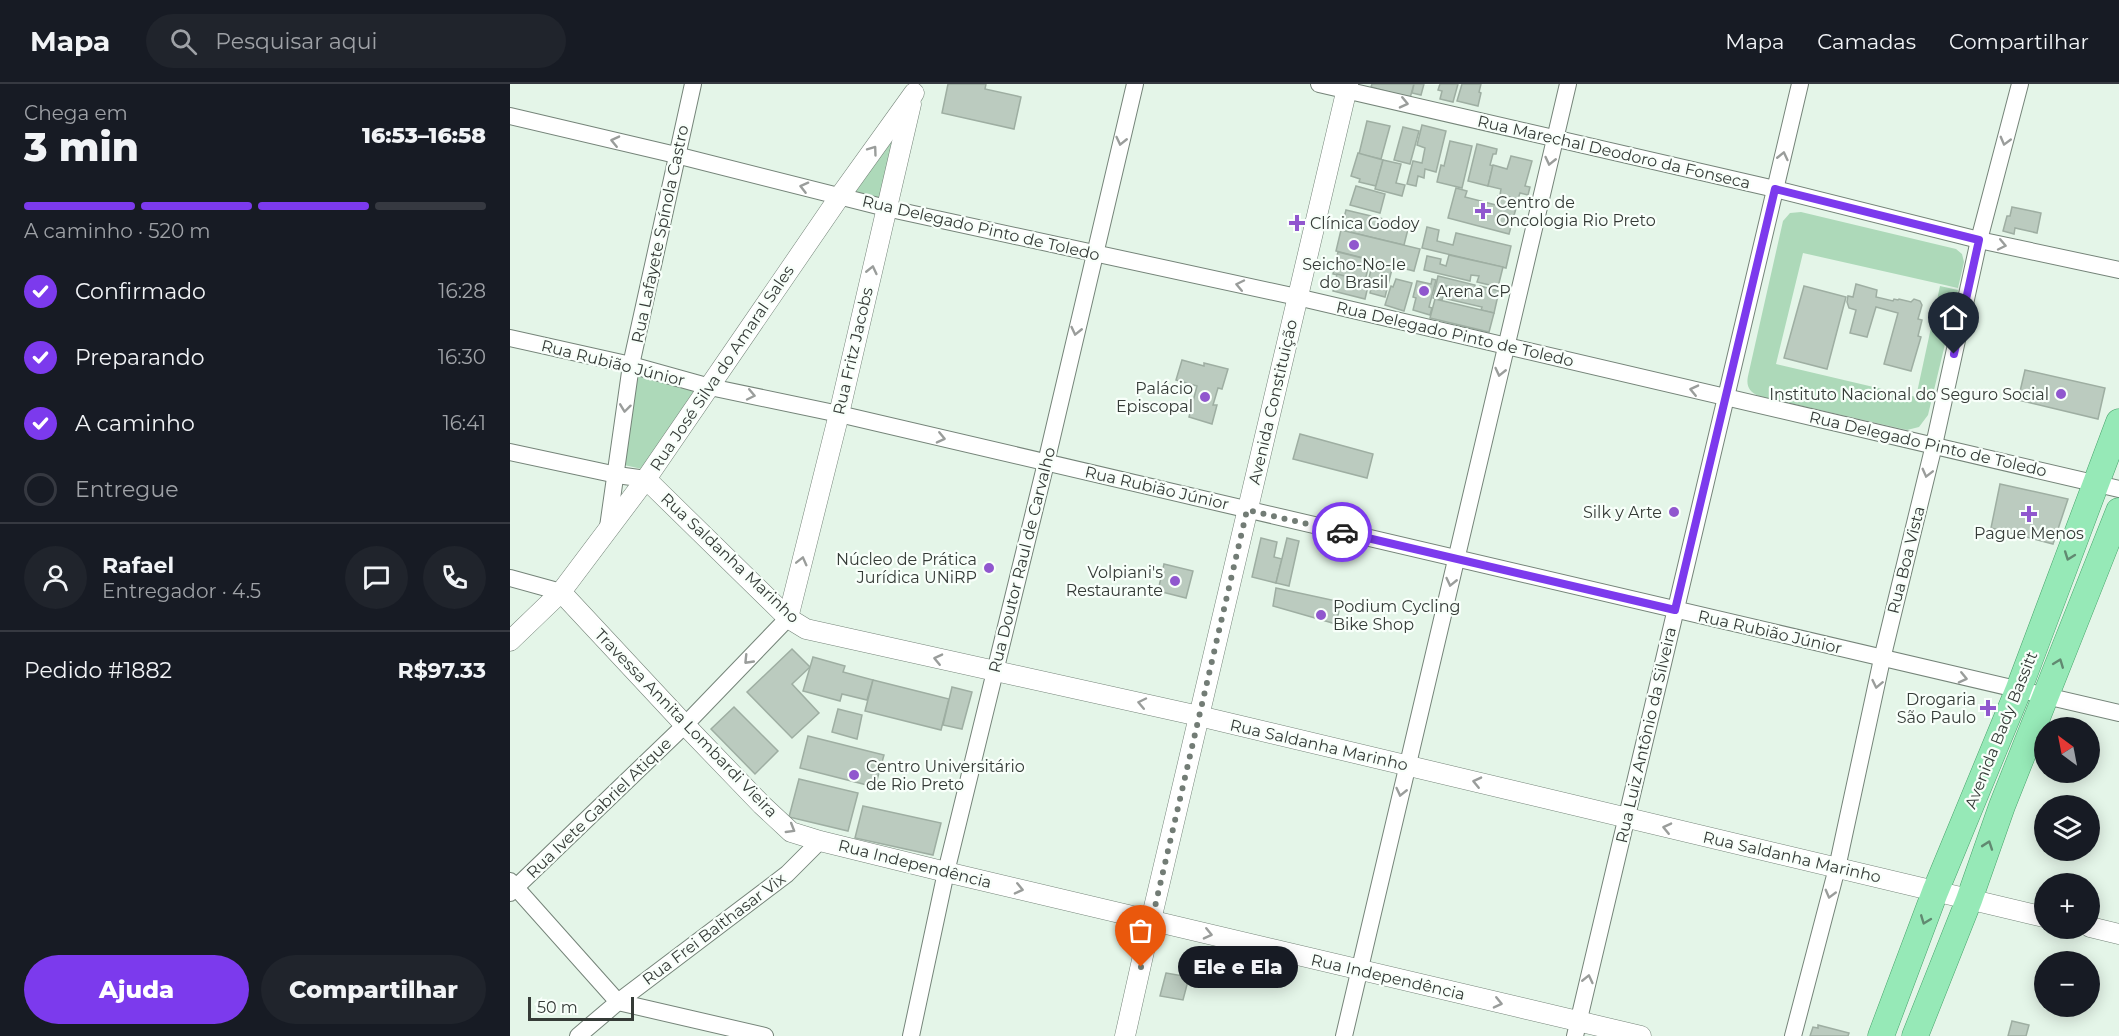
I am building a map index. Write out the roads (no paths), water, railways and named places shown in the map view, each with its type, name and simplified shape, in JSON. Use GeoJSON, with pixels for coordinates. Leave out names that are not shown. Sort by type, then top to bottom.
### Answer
{"type":"FeatureCollection","features":[{"type":"Feature","properties":{"kind":"main road","name":"Avenida Bady Bassitt"},"geometry":{"type":"LineString","coordinates":[[1881,1036],[1935,892],[2018,691],[2107,486],[2119,422]]}},
{"type":"Feature","properties":{"kind":"main road","name":"Avenida Bady Bassitt"},"geometry":{"type":"LineString","coordinates":[[1915,1036],[1969,900],[2002,806],[2119,511]]}},
{"type":"Feature","properties":{"kind":"street","name":"Rua Lafayete Spínola Castro"},"geometry":{"type":"LineString","coordinates":[[608,527],[631,365],[693,84]]}},
{"type":"Feature","properties":{"kind":"street","name":"Rua Doutor Raul de Carvalho"},"geometry":{"type":"LineString","coordinates":[[911,1036],[946,872],[1046,463],[1134,84]]}},
{"type":"Feature","properties":{"kind":"street","name":"Rua Marechal Deodoro da Fonseca"},"geometry":{"type":"LineString","coordinates":[[1319,84],[1347,87],[1979,240],[2119,270]]}},
{"type":"Feature","properties":{"kind":"street"},"geometry":{"type":"LineString","coordinates":[[1344,1036],[1568,84]]}},
{"type":"Feature","properties":{"kind":"street","name":"Rua Luiz Antônio da Silveira"},"geometry":{"type":"LineString","coordinates":[[1576,1029],[1800,84]]}},
{"type":"Feature","properties":{"kind":"street","name":"Rua Boa Vista"},"geometry":{"type":"LineString","coordinates":[[1793,1036],[1837,868],[1882,659],[1934,445],[1979,240],[2020,84]]}},
{"type":"Feature","properties":{"kind":"street","name":"Rua José Silva do Amaral Sales"},"geometry":{"type":"LineString","coordinates":[[510,641],[561,592],[646,479],[917,87]]}},
{"type":"Feature","properties":{"kind":"street","name":"Rua Fritz Jacobs"},"geometry":{"type":"LineString","coordinates":[[788,618],[917,87]]}},
{"type":"Feature","properties":{"kind":"street","name":"Avenida Constituição"},"geometry":{"type":"LineString","coordinates":[[1125,1036],[1347,87]]}},
{"type":"Feature","properties":{"kind":"street","name":"Rua Delegado Pinto de Toledo"},"geometry":{"type":"LineString","coordinates":[[510,116],[886,208],[1297,297],[2107,486]]}},
{"type":"Feature","properties":{"kind":"street","name":"Rua Rubião Júnior"},"geometry":{"type":"LineString","coordinates":[[510,338],[631,365],[710,387],[839,414],[2119,713]]}},
{"type":"Feature","properties":{"kind":"street"},"geometry":{"type":"LineString","coordinates":[[510,452],[646,479]]}},
{"type":"Feature","properties":{"kind":"street","name":"Rua Saldanha Marinho"},"geometry":{"type":"LineString","coordinates":[[646,479],[788,618],[806,628],[1199,716],[2034,915]]}},
{"type":"Feature","properties":{"kind":"street"},"geometry":{"type":"LineString","coordinates":[[510,578],[561,592]]}},
{"type":"Feature","properties":{"kind":"street","name":"Travessa Annita Lombardi Vieira"},"geometry":{"type":"LineString","coordinates":[[561,592],[762,805],[791,832],[820,841]]}},
{"type":"Feature","properties":{"kind":"street","name":"Rua Ivete Gabriel Atique"},"geometry":{"type":"LineString","coordinates":[[512,887],[685,725],[788,618]]}},
{"type":"Feature","properties":{"kind":"street","name":"Rua Independência"},"geometry":{"type":"LineString","coordinates":[[820,841],[1359,970],[1576,1029],[1641,1036]]}},
{"type":"Feature","properties":{"kind":"street","name":"Rua Frei Balthasar Vix"},"geometry":{"type":"LineString","coordinates":[[578,1036],[618,1002],[787,874],[820,841]]}},
{"type":"Feature","properties":{"kind":"street"},"geometry":{"type":"LineString","coordinates":[[512,887],[618,1002],[765,1036]]}},
{"type":"Feature","properties":{"kind":"street"},"geometry":{"type":"LineString","coordinates":[[2100,929],[2119,934]]}},
{"type":"Feature","properties":{"kind":"place","name":"Centro de Oncologia Rio Preto"},"geometry":{"type":"Point","coordinates":[1483,211]}},
{"type":"Feature","properties":{"kind":"place","name":"Clínica Godoy"},"geometry":{"type":"Point","coordinates":[1297,223]}},
{"type":"Feature","properties":{"kind":"place","name":"Seicho-No-Ie do Brasil"},"geometry":{"type":"Point","coordinates":[1354,245]}},
{"type":"Feature","properties":{"kind":"place","name":"Arena CP"},"geometry":{"type":"Point","coordinates":[1424,291]}},
{"type":"Feature","properties":{"kind":"place","name":"Instituto Nacional do Seguro Social"},"geometry":{"type":"Point","coordinates":[2061,394]}},
{"type":"Feature","properties":{"kind":"place","name":"Palácio Episcopal"},"geometry":{"type":"Point","coordinates":[1205,397]}},
{"type":"Feature","properties":{"kind":"place","name":"Silk y Arte"},"geometry":{"type":"Point","coordinates":[1674,512]}},
{"type":"Feature","properties":{"kind":"place","name":"Pague Menos"},"geometry":{"type":"Point","coordinates":[2029,514]}},
{"type":"Feature","properties":{"kind":"place","name":"Núcleo de Prática Jurídica UNiRP"},"geometry":{"type":"Point","coordinates":[989,568]}},
{"type":"Feature","properties":{"kind":"place","name":"Volpiani's Restaurante"},"geometry":{"type":"Point","coordinates":[1175,581]}},
{"type":"Feature","properties":{"kind":"place","name":"Podium Cycling Bike Shop"},"geometry":{"type":"Point","coordinates":[1321,615]}},
{"type":"Feature","properties":{"kind":"place","name":"Drogaria São Paulo"},"geometry":{"type":"Point","coordinates":[1988,708]}},
{"type":"Feature","properties":{"kind":"place","name":"Centro Universitário de Rio Preto"},"geometry":{"type":"Point","coordinates":[854,775]}},
{"type":"Feature","properties":{"kind":"place","name":"Ele e Ela"},"geometry":{"type":"Point","coordinates":[1141,967]}}]}
